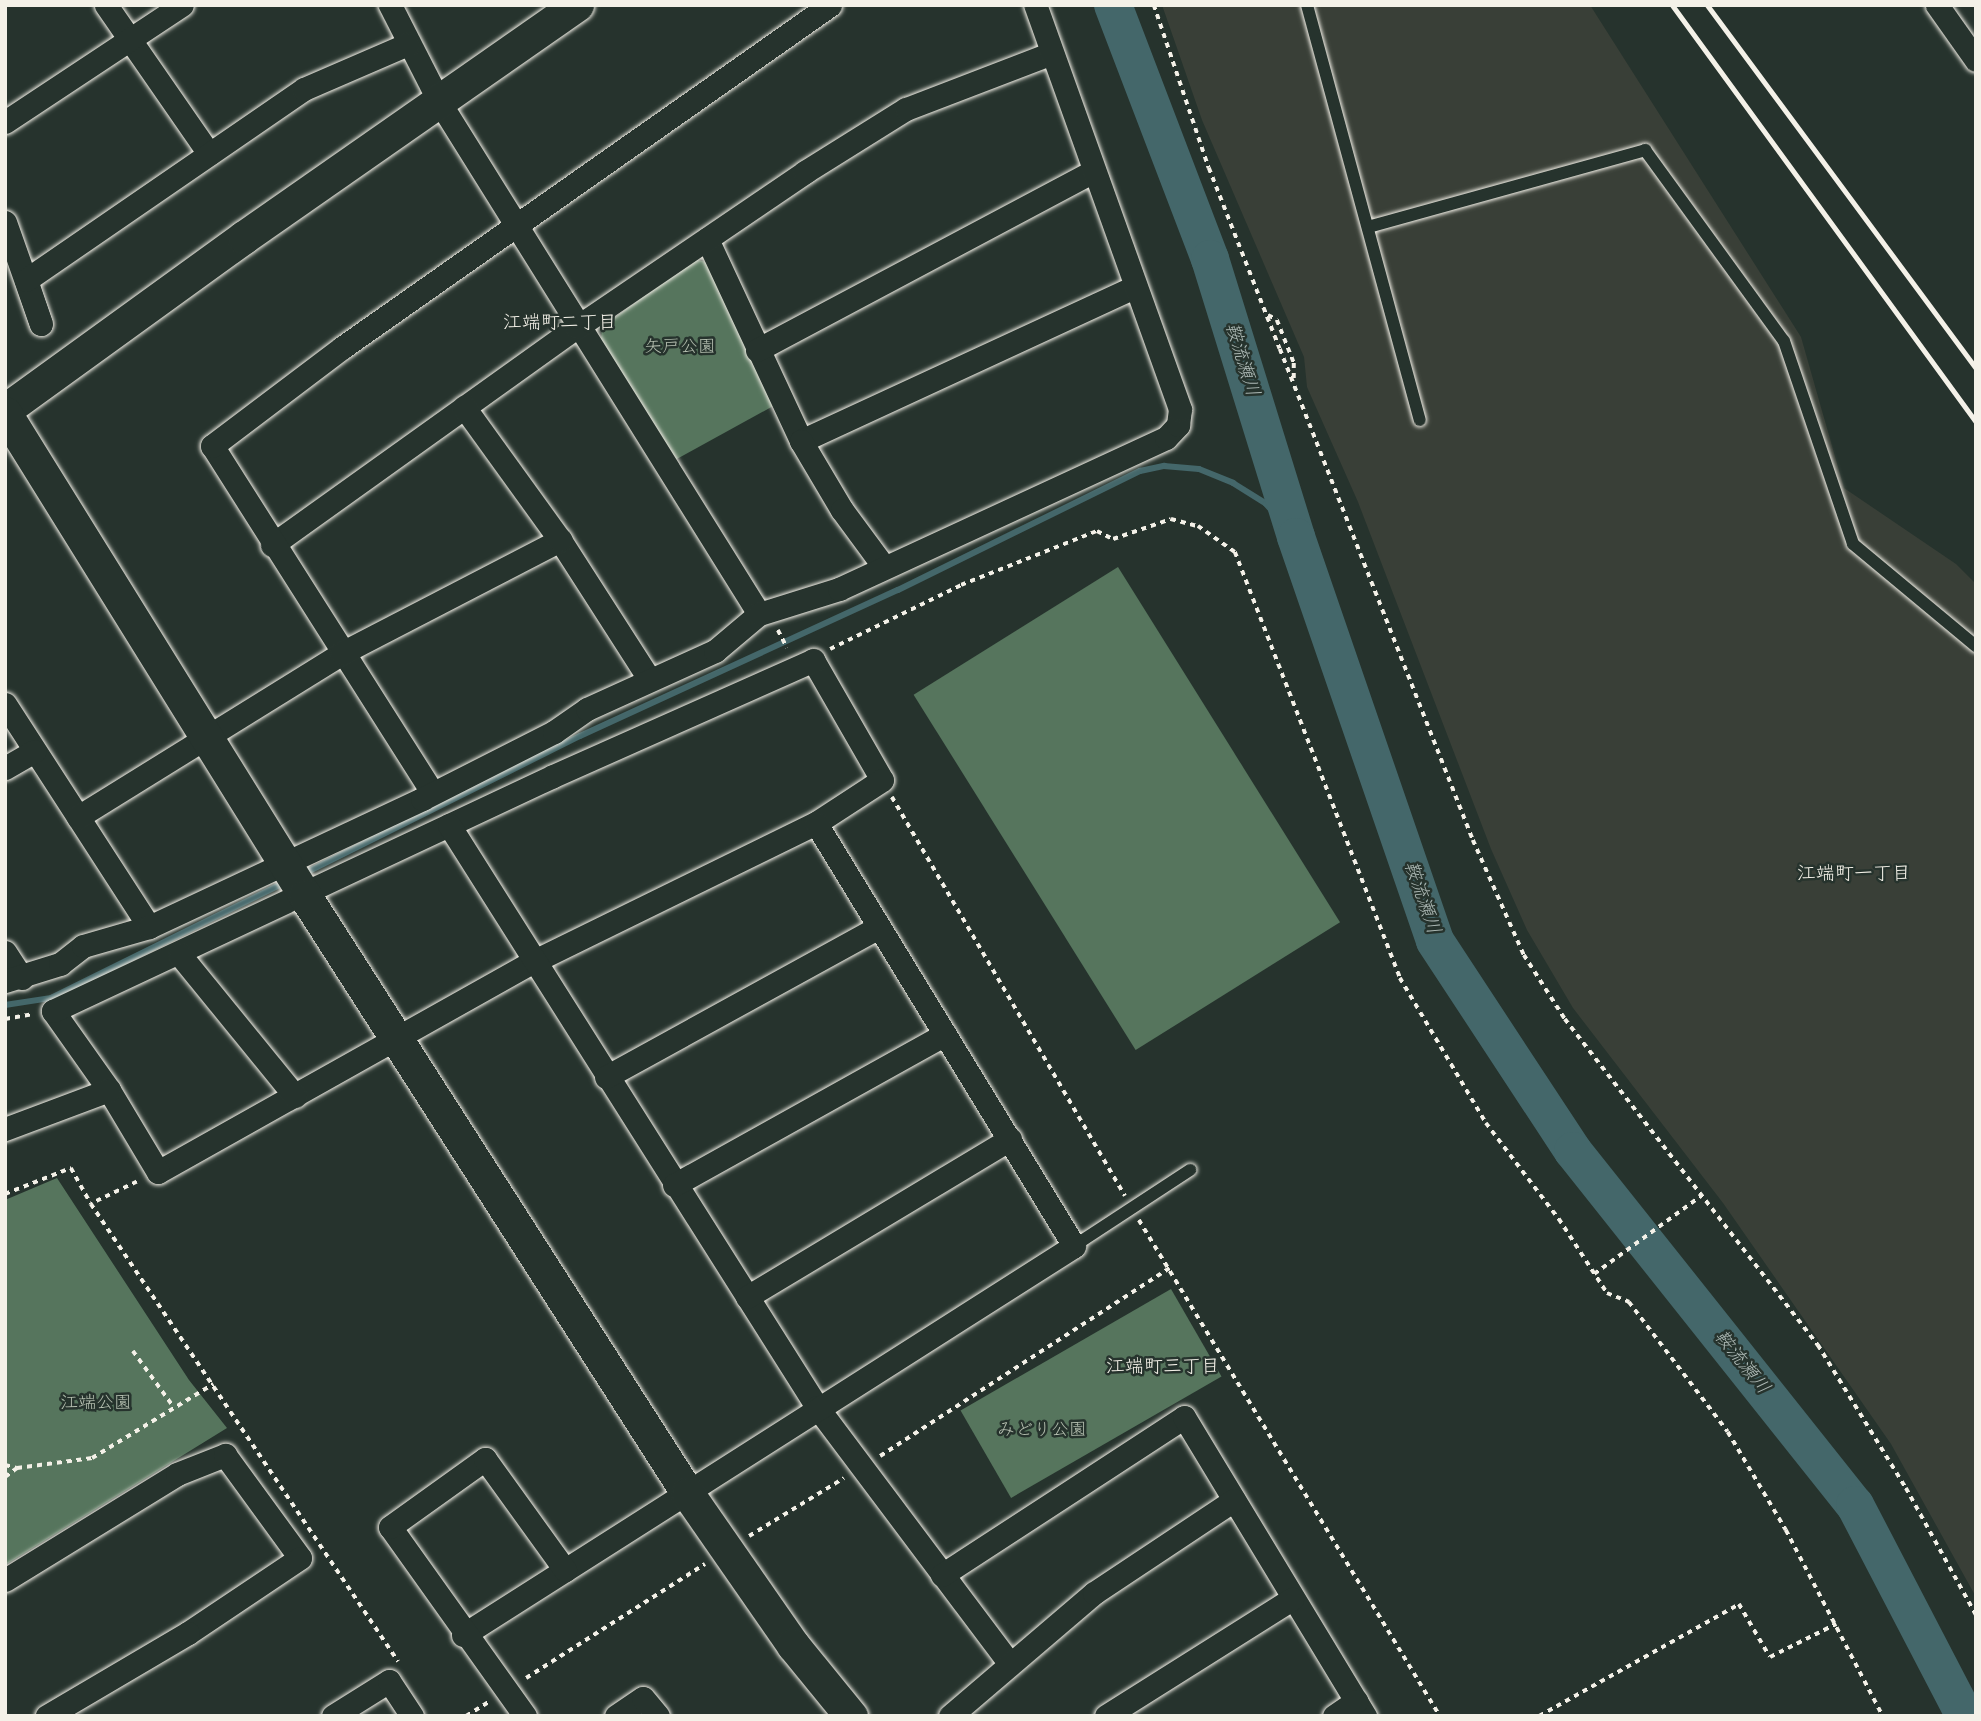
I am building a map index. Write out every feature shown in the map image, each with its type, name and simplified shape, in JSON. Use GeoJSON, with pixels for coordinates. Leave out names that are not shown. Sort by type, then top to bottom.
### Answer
{"type":"FeatureCollection","features":[{"type":"Feature","properties":{"kind":"street"},"geometry":{"type":"LineString","coordinates":[[106,5],[209,154]]}},
{"type":"Feature","properties":{"kind":"street"},"geometry":{"type":"LineString","coordinates":[[5,122],[182,5]]}},
{"type":"Feature","properties":{"kind":"street"},"geometry":{"type":"LineString","coordinates":[[390,5],[440,103],[577,327],[767,619]]}},
{"type":"Feature","properties":{"kind":"street"},"geometry":{"type":"LineString","coordinates":[[577,5],[244,237],[5,412],[295,878],[688,1494],[793,1645],[851,1716]]}},
{"type":"Feature","properties":{"kind":"street"},"geometry":{"type":"LineString","coordinates":[[432,792],[272,545],[212,446],[342,347],[517,228],[660,121],[830,5]]}},
{"type":"Feature","properties":{"kind":"street"},"geometry":{"type":"LineString","coordinates":[[5,953],[14,979],[60,964],[83,946],[149,927],[295,878],[449,825],[813,660],[882,780],[816,823],[532,962],[158,1172],[109,1090],[53,1011],[180,954],[295,878],[432,792],[650,680],[715,651],[767,619],[839,589],[1166,438],[1178,425],[1180,409],[1035,5]]}},
{"type":"Feature","properties":{"kind":"street"},"geometry":{"type":"LineString","coordinates":[[1937,5],[1976,60]]}},
{"type":"Feature","properties":{"kind":"street"},"geometry":{"type":"LineString","coordinates":[[5,222],[41,324],[26,280],[304,89],[408,44]]}},
{"type":"Feature","properties":{"kind":"street"},"geometry":{"type":"LineString","coordinates":[[272,545],[577,327],[906,109],[1052,53]]}},
{"type":"Feature","properties":{"kind":"street"},"geometry":{"type":"LineString","coordinates":[[757,350],[1093,171]]}},
{"type":"Feature","properties":{"kind":"street"},"geometry":{"type":"LineString","coordinates":[[707,239],[801,441],[842,510],[884,566]]}},
{"type":"Feature","properties":{"kind":"street"},"geometry":{"type":"LineString","coordinates":[[801,441],[1135,287]]}},
{"type":"Feature","properties":{"kind":"street"},"geometry":{"type":"LineString","coordinates":[[464,407],[560,540],[650,680]]}},
{"type":"Feature","properties":{"kind":"street"},"geometry":{"type":"LineString","coordinates":[[78,817],[342,653],[560,540]]}},
{"type":"Feature","properties":{"kind":"street"},"geometry":{"type":"LineString","coordinates":[[5,704],[149,927]]}},
{"type":"Feature","properties":{"kind":"street"},"geometry":{"type":"LineString","coordinates":[[5,768],[34,751]]}},
{"type":"Feature","properties":{"kind":"street"},"geometry":{"type":"LineString","coordinates":[[463,1635],[688,1494],[817,1407],[1074,1246],[816,823]]}},
{"type":"Feature","properties":{"kind":"street"},"geometry":{"type":"LineString","coordinates":[[449,825],[532,962],[817,1407],[865,1466],[942,1575],[1010,1664]]}},
{"type":"Feature","properties":{"kind":"street"},"geometry":{"type":"LineString","coordinates":[[606,1077],[879,927]]}},
{"type":"Feature","properties":{"kind":"street"},"geometry":{"type":"LineString","coordinates":[[180,954],[295,1096]]}},
{"type":"Feature","properties":{"kind":"street"},"geometry":{"type":"LineString","coordinates":[[674,1185],[946,1034]]}},
{"type":"Feature","properties":{"kind":"street"},"geometry":{"type":"LineString","coordinates":[[5,1129],[109,1090]]}},
{"type":"Feature","properties":{"kind":"street"},"geometry":{"type":"LineString","coordinates":[[747,1297],[1010,1139]]}},
{"type":"Feature","properties":{"kind":"street"},"geometry":{"type":"LineString","coordinates":[[942,1575],[1184,1417],[1292,1599],[1361,1708],[1334,1716]]}},
{"type":"Feature","properties":{"kind":"street"},"geometry":{"type":"LineString","coordinates":[[5,1580],[177,1474],[225,1455],[300,1558],[187,1633],[47,1716]]}},
{"type":"Feature","properties":{"kind":"street"},"geometry":{"type":"LineString","coordinates":[[525,1716],[463,1635],[390,1527],[485,1459],[565,1570]]}},
{"type":"Feature","properties":{"kind":"street"},"geometry":{"type":"LineString","coordinates":[[950,1716],[1094,1593],[1234,1500]]}},
{"type":"Feature","properties":{"kind":"street"},"geometry":{"type":"LineString","coordinates":[[1106,1716],[1292,1599]]}},
{"type":"Feature","properties":{"kind":"street"},"geometry":{"type":"LineString","coordinates":[[333,1716],[389,1681],[412,1716]]}},
{"type":"Feature","properties":{"kind":"street"},"geometry":{"type":"LineString","coordinates":[[616,1716],[643,1698],[658,1716]]}},
{"type":"Feature","properties":{"kind":"lane"},"geometry":{"type":"LineString","coordinates":[[1307,5],[1420,420]]}},
{"type":"Feature","properties":{"kind":"lane"},"geometry":{"type":"LineString","coordinates":[[1368,227],[1645,150],[1784,341],[1853,544],[1976,646]]}},
{"type":"Feature","properties":{"kind":"lane"},"geometry":{"type":"LineString","coordinates":[[1074,1246],[1190,1170]]}},
{"type":"Feature","properties":{"kind":"path"},"geometry":{"type":"LineString","coordinates":[[1154,5],[1266,314],[1473,840],[1524,955],[1565,1019],[1825,1356],[1906,1488],[1976,1615]]}},
{"type":"Feature","properties":{"kind":"path"},"geometry":{"type":"LineString","coordinates":[[1266,314],[1278,320],[1294,363],[1294,385]]}},
{"type":"Feature","properties":{"kind":"path"},"geometry":{"type":"LineString","coordinates":[[813,660],[961,585],[1097,531],[1113,539],[1171,519],[1219,538],[1235,552],[1257,600],[1400,978],[1486,1123],[1559,1219],[1607,1293],[1629,1302],[1728,1432],[1836,1624],[1883,1716]]}},
{"type":"Feature","properties":{"kind":"path"},"geometry":{"type":"LineString","coordinates":[[767,619],[790,652]]}},
{"type":"Feature","properties":{"kind":"path"},"geometry":{"type":"LineString","coordinates":[[882,780],[1132,1208],[1440,1716]]}},
{"type":"Feature","properties":{"kind":"path"},"geometry":{"type":"LineString","coordinates":[[5,1019],[53,1011]]}},
{"type":"Feature","properties":{"kind":"path"},"geometry":{"type":"LineString","coordinates":[[5,1194],[71,1168],[91,1204],[404,1670]]}},
{"type":"Feature","properties":{"kind":"path"},"geometry":{"type":"LineString","coordinates":[[91,1204],[158,1172]]}},
{"type":"Feature","properties":{"kind":"path"},"geometry":{"type":"LineString","coordinates":[[1594,1274],[1701,1196]]}},
{"type":"Feature","properties":{"kind":"path"},"geometry":{"type":"LineString","coordinates":[[741,1541],[865,1466],[1169,1268]]}},
{"type":"Feature","properties":{"kind":"path"},"geometry":{"type":"LineString","coordinates":[[133,1351],[173,1406]]}},
{"type":"Feature","properties":{"kind":"path"},"geometry":{"type":"LineString","coordinates":[[5,1465],[17,1468],[92,1458],[173,1406],[213,1384]]}},
{"type":"Feature","properties":{"kind":"path"},"geometry":{"type":"LineString","coordinates":[[5,1477],[17,1468]]}},
{"type":"Feature","properties":{"kind":"path"},"geometry":{"type":"LineString","coordinates":[[521,1681],[708,1562]]}},
{"type":"Feature","properties":{"kind":"path"},"geometry":{"type":"LineString","coordinates":[[1539,1716],[1739,1604],[1770,1657],[1836,1624]]}},
{"type":"Feature","properties":{"kind":"path"},"geometry":{"type":"LineString","coordinates":[[467,1716],[488,1702]]}},
{"type":"Feature","properties":{"kind":"shaded area"},"geometry":{"type":"Polygon","coordinates":[[[1162,5],[1590,5],[1801,337],[1844,488],[1956,564],[1976,584],[1976,1597],[1891,1444],[1723,1203],[1573,1008],[1527,930],[1491,849],[1358,502],[1307,387],[1304,357],[1202,120],[1162,5]]]}},
{"type":"Feature","properties":{"kind":"green space","name":"矢戸公園"},"geometry":{"type":"Polygon","coordinates":[[[694,259],[710,263],[775,405],[675,460],[601,341],[602,327],[694,259]]]}},
{"type":"Feature","properties":{"kind":"green space"},"geometry":{"type":"Polygon","coordinates":[[[1118,567],[1340,922],[1136,1050],[914,695],[1118,567]]]}},
{"type":"Feature","properties":{"kind":"green space","name":"江端公園"},"geometry":{"type":"Polygon","coordinates":[[[57,1178],[189,1380],[227,1428],[5,1565],[5,1200],[57,1178]]]}},
{"type":"Feature","properties":{"kind":"green space","name":"みどり公園"},"geometry":{"type":"Polygon","coordinates":[[[1171,1289],[1222,1376],[1011,1498],[961,1410],[1171,1289]]]}},
{"type":"Feature","properties":{"kind":"waterway","name":"鞍流瀬川"},"geometry":{"type":"LineString","coordinates":[[1113,5],[1210,259],[1296,537],[1435,941],[1573,1151],[1855,1505],[1965,1716]]}},
{"type":"Feature","properties":{"kind":"waterway"},"geometry":{"type":"LineString","coordinates":[[303,874],[580,736],[898,590],[1140,471],[1164,466],[1199,469],[1233,483],[1266,504],[1296,537]]}},
{"type":"Feature","properties":{"kind":"waterway"},"geometry":{"type":"LineString","coordinates":[[5,1005],[51,998],[284,883]]}},
{"type":"Feature","properties":{"kind":"railway"},"geometry":{"type":"LineString","coordinates":[[1672,5],[1976,422]]}},
{"type":"Feature","properties":{"kind":"railway"},"geometry":{"type":"LineString","coordinates":[[1707,5],[1976,368]]}},
{"type":"Feature","properties":{"kind":"district","name":"江端町二丁目"},"geometry":{"type":"Point","coordinates":[560,324]}},
{"type":"Feature","properties":{"kind":"district","name":"江端町一丁目"},"geometry":{"type":"Point","coordinates":[1854,875]}},
{"type":"Feature","properties":{"kind":"district","name":"江端町三丁目"},"geometry":{"type":"Point","coordinates":[1163,1368]}}]}
